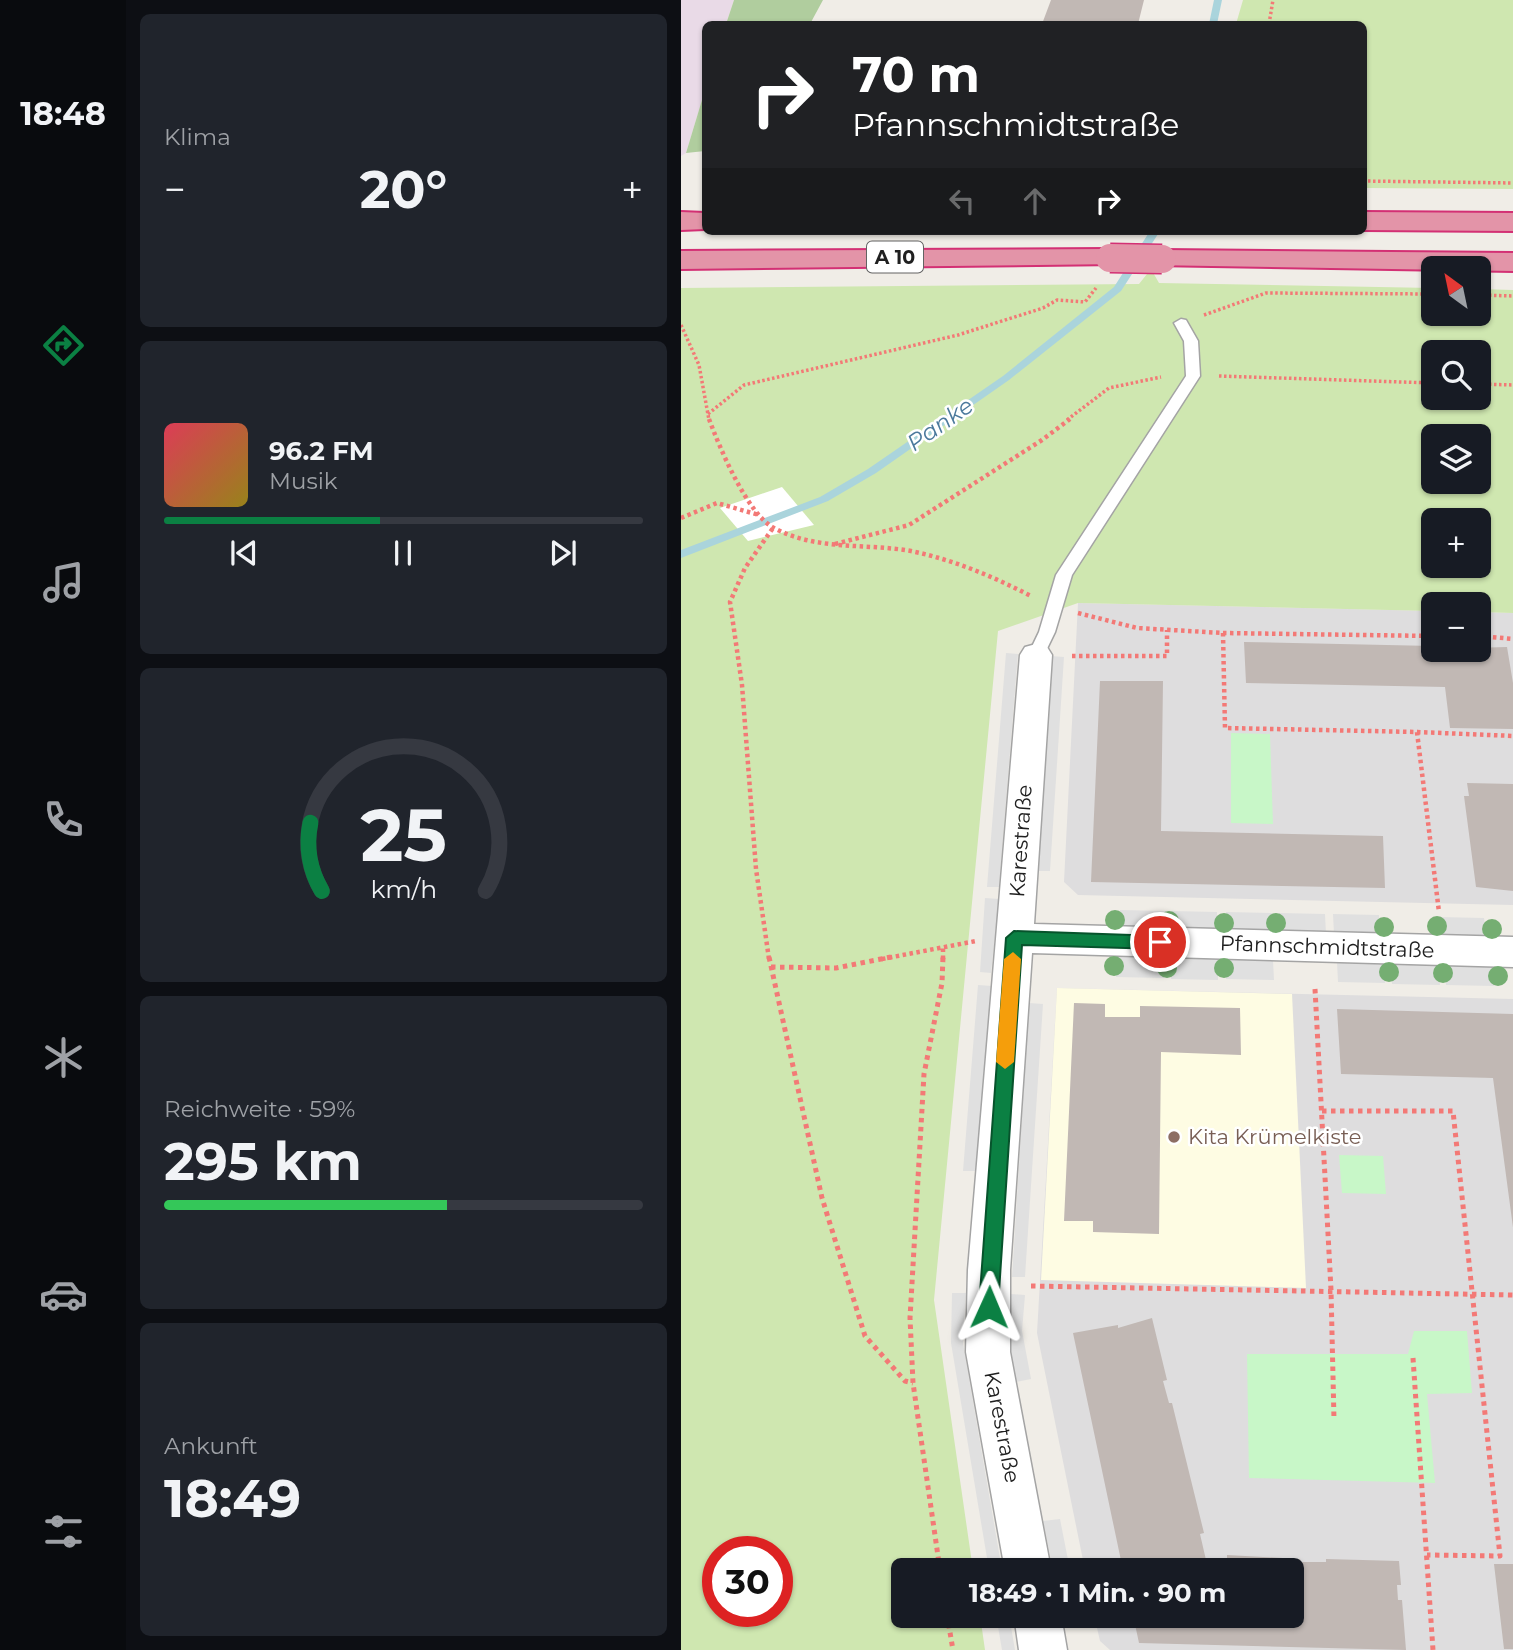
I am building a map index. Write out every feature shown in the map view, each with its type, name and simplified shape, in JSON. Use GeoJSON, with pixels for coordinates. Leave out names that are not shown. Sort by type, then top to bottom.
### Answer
{"type":"FeatureCollection","features":[{"type":"Feature","properties":{"kind":"highway"},"geometry":{"type":"LineString","coordinates":[[681,221],[702,220]]}},
{"type":"Feature","properties":{"kind":"highway"},"geometry":{"type":"LineString","coordinates":[[1367,221],[1513,222]]}},
{"type":"Feature","properties":{"kind":"highway","name":"A 10"},"geometry":{"type":"LineString","coordinates":[[681,260],[1162,258],[1513,262]]}},
{"type":"Feature","properties":{"kind":"street","name":"Karestraße"},"geometry":{"type":"LineString","coordinates":[[1026,1558],[988,1352],[989,1270],[1014,938],[1052,655]]}},
{"type":"Feature","properties":{"kind":"street","name":"Pfannschmidtstraße"},"geometry":{"type":"LineString","coordinates":[[1014,938],[1513,952]]}},
{"type":"Feature","properties":{"kind":"street"},"geometry":{"type":"LineString","coordinates":[[1039,1628],[1043,1650]]}},
{"type":"Feature","properties":{"kind":"lane"},"geometry":{"type":"LineString","coordinates":[[1052,655],[1047,632],[1064,575],[1193,376],[1191,341],[1181,323]]}},
{"type":"Feature","properties":{"kind":"path"},"geometry":{"type":"LineString","coordinates":[[1270,21],[1273,0]]}},
{"type":"Feature","properties":{"kind":"path"},"geometry":{"type":"LineString","coordinates":[[1367,181],[1513,183]]}},
{"type":"Feature","properties":{"kind":"path"},"geometry":{"type":"LineString","coordinates":[[707,414],[744,385],[958,335],[1043,308],[1057,300],[1085,302],[1096,288]]}},
{"type":"Feature","properties":{"kind":"path"},"geometry":{"type":"LineString","coordinates":[[1181,323],[1265,293],[1421,294]]}},
{"type":"Feature","properties":{"kind":"path"},"geometry":{"type":"LineString","coordinates":[[1491,295],[1513,296]]}},
{"type":"Feature","properties":{"kind":"path"},"geometry":{"type":"LineString","coordinates":[[681,325],[699,365],[707,414],[725,461],[760,516],[773,528],[830,545],[909,551],[978,569],[1053,607],[1137,628],[1223,633],[1421,636]]}},
{"type":"Feature","properties":{"kind":"path"},"geometry":{"type":"LineString","coordinates":[[830,545],[909,525],[1042,440],[1109,388],[1163,376],[1421,383]]}},
{"type":"Feature","properties":{"kind":"path"},"geometry":{"type":"LineString","coordinates":[[1491,384],[1513,385]]}},
{"type":"Feature","properties":{"kind":"path"},"geometry":{"type":"LineString","coordinates":[[681,518],[717,503],[760,516]]}},
{"type":"Feature","properties":{"kind":"path"},"geometry":{"type":"LineString","coordinates":[[773,528],[745,568],[730,610],[742,685],[756,869],[771,967],[822,1198],[865,1336],[905,1381],[913,1383]]}},
{"type":"Feature","properties":{"kind":"path"},"geometry":{"type":"LineString","coordinates":[[1052,655],[1167,656],[1167,630]]}},
{"type":"Feature","properties":{"kind":"path"},"geometry":{"type":"LineString","coordinates":[[1223,633],[1225,728],[1513,736]]}},
{"type":"Feature","properties":{"kind":"path"},"geometry":{"type":"LineString","coordinates":[[1491,636],[1512,637]]}},
{"type":"Feature","properties":{"kind":"path"},"geometry":{"type":"LineString","coordinates":[[1417,732],[1439,912]]}},
{"type":"Feature","properties":{"kind":"path"},"geometry":{"type":"LineString","coordinates":[[771,967],[836,968],[976,941]]}},
{"type":"Feature","properties":{"kind":"path"},"geometry":{"type":"LineString","coordinates":[[938,1558],[913,1383],[910,1318],[924,1074],[942,983],[943,947]]}},
{"type":"Feature","properties":{"kind":"path"},"geometry":{"type":"LineString","coordinates":[[1315,989],[1331,1290],[1334,1420]]}},
{"type":"Feature","properties":{"kind":"path"},"geometry":{"type":"LineString","coordinates":[[1322,1111],[1453,1111],[1500,1556],[1427,1555]]}},
{"type":"Feature","properties":{"kind":"path"},"geometry":{"type":"LineString","coordinates":[[1031,1286],[1513,1295]]}},
{"type":"Feature","properties":{"kind":"path"},"geometry":{"type":"LineString","coordinates":[[1413,1358],[1433,1650]]}},
{"type":"Feature","properties":{"kind":"path"},"geometry":{"type":"LineString","coordinates":[[950,1628],[953,1650]]}},
{"type":"Feature","properties":{"kind":"shaded area"},"geometry":{"type":"Polygon","coordinates":[[[681,0],[734,0],[727,21],[702,21],[702,100],[686,153],[681,156],[681,0]]]}},
{"type":"Feature","properties":{"kind":"shaded area"},"geometry":{"type":"Polygon","coordinates":[[[1078,603],[1421,611],[1421,662],[1491,662],[1491,612],[1513,613],[1513,905],[1078,895],[1064,882],[1078,603]]]}},
{"type":"Feature","properties":{"kind":"shaded area"},"geometry":{"type":"Polygon","coordinates":[[[1006,653],[1018,654],[999,887],[987,887],[1006,653]]]}},
{"type":"Feature","properties":{"kind":"shaded area"},"geometry":{"type":"Polygon","coordinates":[[[1051,656],[1064,657],[1050,871],[1038,871],[1051,656]]]}},
{"type":"Feature","properties":{"kind":"shaded area"},"geometry":{"type":"Polygon","coordinates":[[[985,898],[999,899],[991,973],[980,972],[985,898]]]}},
{"type":"Feature","properties":{"kind":"shaded area"},"geometry":{"type":"Polygon","coordinates":[[[1120,910],[1166,911],[1166,931],[1120,929],[1120,910]]]}},
{"type":"Feature","properties":{"kind":"shaded area"},"geometry":{"type":"Polygon","coordinates":[[[1171,911],[1217,912],[1217,932],[1171,931],[1171,911]]]}},
{"type":"Feature","properties":{"kind":"shaded area"},"geometry":{"type":"Polygon","coordinates":[[[1226,912],[1272,913],[1273,933],[1226,932],[1226,912]]]}},
{"type":"Feature","properties":{"kind":"shaded area"},"geometry":{"type":"Polygon","coordinates":[[[1279,913],[1325,914],[1326,934],[1280,933],[1279,913]]]}},
{"type":"Feature","properties":{"kind":"shaded area"},"geometry":{"type":"Polygon","coordinates":[[[1333,914],[1379,915],[1380,935],[1334,934],[1333,914]]]}},
{"type":"Feature","properties":{"kind":"shaded area"},"geometry":{"type":"Polygon","coordinates":[[[1438,917],[1484,918],[1487,938],[1441,937],[1438,917]]]}},
{"type":"Feature","properties":{"kind":"shaded area"},"geometry":{"type":"Polygon","coordinates":[[[1117,956],[1164,957],[1164,978],[1116,977],[1117,956]]]}},
{"type":"Feature","properties":{"kind":"shaded area"},"geometry":{"type":"Polygon","coordinates":[[[1171,958],[1218,959],[1218,980],[1171,979],[1171,958]]]}},
{"type":"Feature","properties":{"kind":"shaded area"},"geometry":{"type":"Polygon","coordinates":[[[1226,958],[1273,960],[1274,980],[1226,979],[1226,958]]]}},
{"type":"Feature","properties":{"kind":"shaded area"},"geometry":{"type":"Polygon","coordinates":[[[1337,962],[1384,963],[1385,983],[1338,982],[1337,962]]]}},
{"type":"Feature","properties":{"kind":"shaded area"},"geometry":{"type":"Polygon","coordinates":[[[1390,963],[1438,965],[1440,985],[1392,984],[1390,963]]]}},
{"type":"Feature","properties":{"kind":"shaded area"},"geometry":{"type":"Polygon","coordinates":[[[1444,964],[1492,965],[1494,986],[1446,985],[1444,964]]]}},
{"type":"Feature","properties":{"kind":"shaded area"},"geometry":{"type":"Polygon","coordinates":[[[978,985],[992,986],[977,1171],[963,1171],[978,985]]]}},
{"type":"Feature","properties":{"kind":"shaded area"},"geometry":{"type":"Polygon","coordinates":[[[1057,988],[1513,999],[1513,1650],[1110,1650],[1100,1641],[1097,1628],[1304,1628],[1304,1558],[1083,1558],[1037,1333],[1057,988]]]}},
{"type":"Feature","properties":{"kind":"shaded area","name":"Kita Krümelkiste"},"geometry":{"type":"Polygon","coordinates":[[[1057,988],[1292,994],[1306,1288],[1041,1280],[1057,988]]]}},
{"type":"Feature","properties":{"kind":"shaded area"},"geometry":{"type":"Polygon","coordinates":[[[1029,1003],[1043,1004],[1025,1277],[1012,1277],[1029,1003]]]}},
{"type":"Feature","properties":{"kind":"shaded area"},"geometry":{"type":"Polygon","coordinates":[[[952,1293],[966,1293],[963,1343],[1000,1558],[987,1558],[951,1343],[952,1293]]]}},
{"type":"Feature","properties":{"kind":"shaded area"},"geometry":{"type":"Polygon","coordinates":[[[1011,1294],[1025,1295],[1022,1331],[1031,1379],[1016,1382],[1007,1337],[1011,1294]]]}},
{"type":"Feature","properties":{"kind":"shaded area"},"geometry":{"type":"Polygon","coordinates":[[[1060,1519],[1068,1558],[1051,1558],[1043,1521],[1060,1519]]]}},
{"type":"Feature","properties":{"kind":"shaded area"},"geometry":{"type":"Polygon","coordinates":[[[998,1628],[1011,1628],[1015,1650],[1002,1650],[998,1628]]]}},
{"type":"Feature","properties":{"kind":"green space"},"geometry":{"type":"Polygon","coordinates":[[[734,0],[823,0],[812,21],[727,21],[734,0]]]}},
{"type":"Feature","properties":{"kind":"green space"},"geometry":{"type":"Polygon","coordinates":[[[1243,0],[1513,0],[1513,189],[1367,188],[1367,21],[1237,21],[1243,0]]]}},
{"type":"Feature","properties":{"kind":"green space"},"geometry":{"type":"Polygon","coordinates":[[[702,100],[702,151],[686,153],[702,100]]]}},
{"type":"Feature","properties":{"kind":"green space"},"geometry":{"type":"Polygon","coordinates":[[[1151,269],[1159,283],[1421,288],[1421,326],[1491,326],[1491,289],[1513,290],[1513,613],[1491,612],[1491,592],[1421,592],[1421,611],[1078,603],[998,631],[934,1300],[971,1558],[891,1558],[891,1628],[982,1628],[985,1650],[681,1650],[681,288],[1139,284],[1151,269]]]}},
{"type":"Feature","properties":{"kind":"green space"},"geometry":{"type":"Polygon","coordinates":[[[1231,733],[1270,734],[1273,824],[1231,823],[1231,733]]]}},
{"type":"Feature","properties":{"kind":"green space"},"geometry":{"type":"Polygon","coordinates":[[[1339,1155],[1383,1156],[1386,1194],[1342,1193],[1339,1155]]]}},
{"type":"Feature","properties":{"kind":"green space"},"geometry":{"type":"Polygon","coordinates":[[[1414,1331],[1467,1331],[1472,1393],[1427,1394],[1435,1483],[1249,1478],[1247,1354],[1408,1354],[1414,1331]]]}},
{"type":"Feature","properties":{"kind":"pier"},"geometry":{"type":"Polygon","coordinates":[[[782,487],[814,525],[748,541],[720,508],[782,487]]]}},
{"type":"Feature","properties":{"kind":"building"},"geometry":{"type":"Polygon","coordinates":[[[1051,0],[1144,0],[1139,21],[1043,21],[1051,0]]]}},
{"type":"Feature","properties":{"kind":"building"},"geometry":{"type":"Polygon","coordinates":[[[1244,642],[1421,646],[1421,662],[1491,662],[1491,647],[1507,647],[1514,689],[1514,729],[1450,728],[1445,687],[1246,683],[1244,642]]]}},
{"type":"Feature","properties":{"kind":"building"},"geometry":{"type":"Polygon","coordinates":[[[1100,681],[1163,681],[1161,831],[1383,836],[1385,888],[1091,882],[1100,681]]]}},
{"type":"Feature","properties":{"kind":"building"},"geometry":{"type":"Polygon","coordinates":[[[1467,783],[1514,784],[1514,891],[1476,887],[1464,796],[1469,796],[1467,783]]]}},
{"type":"Feature","properties":{"kind":"building"},"geometry":{"type":"Polygon","coordinates":[[[1074,1003],[1105,1004],[1105,1017],[1140,1017],[1140,1006],[1240,1008],[1241,1055],[1161,1052],[1159,1234],[1093,1232],[1093,1221],[1064,1221],[1074,1003]]]}},
{"type":"Feature","properties":{"kind":"building"},"geometry":{"type":"Polygon","coordinates":[[[1337,1009],[1514,1014],[1514,1235],[1493,1078],[1341,1074],[1337,1009]]]}},
{"type":"Feature","properties":{"kind":"building"},"geometry":{"type":"Polygon","coordinates":[[[1152,1318],[1167,1380],[1163,1381],[1169,1403],[1172,1403],[1204,1533],[1200,1534],[1206,1558],[1120,1558],[1073,1333],[1118,1325],[1118,1328],[1152,1318]]]}},
{"type":"Feature","properties":{"kind":"building"},"geometry":{"type":"Polygon","coordinates":[[[1227,1555],[1282,1558],[1227,1558],[1227,1555]]]}},
{"type":"Feature","properties":{"kind":"building"},"geometry":{"type":"Polygon","coordinates":[[[1326,1559],[1399,1561],[1401,1585],[1397,1585],[1398,1600],[1402,1600],[1406,1650],[1139,1643],[1136,1628],[1304,1628],[1304,1562],[1326,1562],[1326,1559]]]}},
{"type":"Feature","properties":{"kind":"building"},"geometry":{"type":"Polygon","coordinates":[[[1494,1564],[1514,1564],[1514,1649],[1504,1649],[1494,1564]]]}},
{"type":"Feature","properties":{"kind":"waterway","name":"Panke"},"geometry":{"type":"LineString","coordinates":[[1214,21],[1218,0]]}},
{"type":"Feature","properties":{"kind":"waterway","name":"Panke"},"geometry":{"type":"LineString","coordinates":[[681,554],[824,499],[872,471],[1006,378],[1118,289],[1152,235]]}},
{"type":"Feature","properties":{"kind":"slow traffic"},"geometry":{"type":"LineString","coordinates":[[1005,1062],[1013,959]]}},
{"type":"Feature","properties":{"kind":"place","name":"Kita Krümelkiste"},"geometry":{"type":"Point","coordinates":[1174,1137]}},
{"type":"Feature","properties":{"kind":"route"},"geometry":{"type":"LineString","coordinates":[[989,1307],[989,1270],[1014,938],[1160,942]]}}]}
